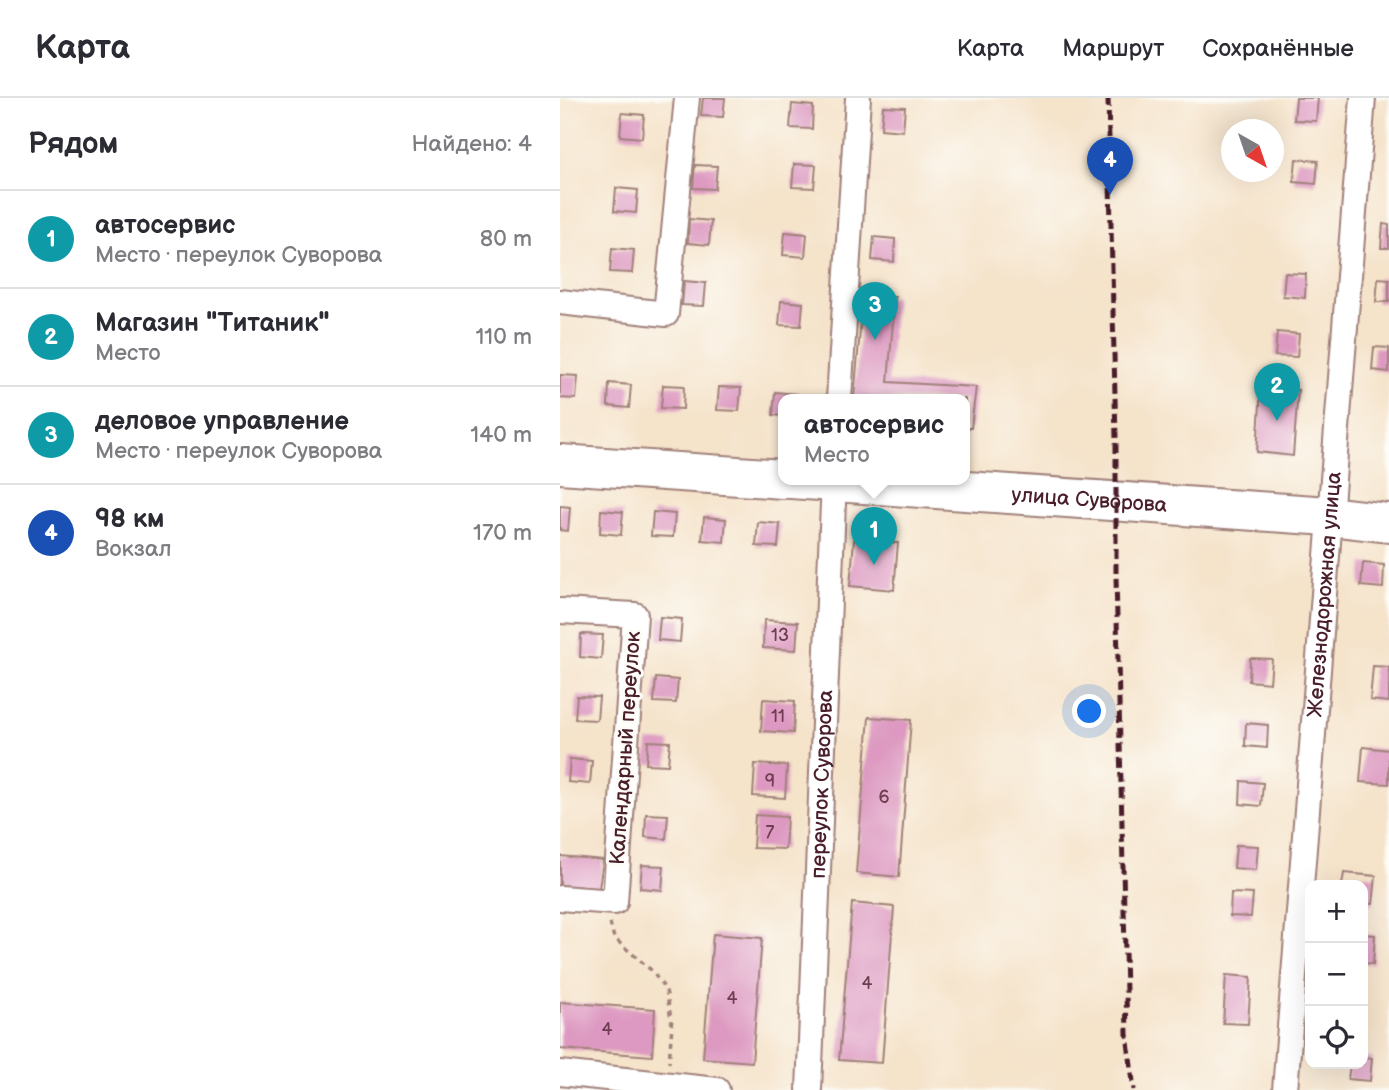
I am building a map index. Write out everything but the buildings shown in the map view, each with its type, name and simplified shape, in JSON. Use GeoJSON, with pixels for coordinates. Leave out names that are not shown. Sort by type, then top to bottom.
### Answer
{"type":"FeatureCollection","features":[{"type":"Feature","properties":{"kind":"main road"},"geometry":{"type":"LineString","coordinates":[[560,464],[778,479]]}},
{"type":"Feature","properties":{"kind":"main road","name":"улица Суворова"},"geometry":{"type":"LineString","coordinates":[[891,485],[1329,516],[1389,523]]}},
{"type":"Feature","properties":{"kind":"street"},"geometry":{"type":"LineString","coordinates":[[560,302],[666,314],[687,98]]}},
{"type":"Feature","properties":{"kind":"street"},"geometry":{"type":"LineString","coordinates":[[839,394],[858,98]]}},
{"type":"Feature","properties":{"kind":"street","name":"Железнодорожная улица"},"geometry":{"type":"LineString","coordinates":[[1285,1090],[1363,98]]}},
{"type":"Feature","properties":{"kind":"street","name":"переулок Суворова"},"geometry":{"type":"LineString","coordinates":[[809,1090],[834,485]]}},
{"type":"Feature","properties":{"kind":"street","name":"Календарный переулок"},"geometry":{"type":"LineString","coordinates":[[560,611],[635,615],[614,900]]}},
{"type":"Feature","properties":{"kind":"street"},"geometry":{"type":"LineString","coordinates":[[560,898],[615,902],[614,900]]}},
{"type":"Feature","properties":{"kind":"street"},"geometry":{"type":"LineString","coordinates":[[560,1073],[717,1090]]}},
{"type":"Feature","properties":{"kind":"path"},"geometry":{"type":"LineString","coordinates":[[614,900],[610,923],[614,938],[651,970],[666,990],[672,1024],[667,1084]]}},
{"type":"Feature","properties":{"kind":"railway"},"geometry":{"type":"LineString","coordinates":[[1108,98],[1127,1034],[1134,1090]]}},
{"type":"Feature","properties":{"kind":"place","name":"98 км"},"geometry":{"type":"Point","coordinates":[1110,195]}},
{"type":"Feature","properties":{"kind":"place","name":"деловое управление"},"geometry":{"type":"Point","coordinates":[875,340]}},
{"type":"Feature","properties":{"kind":"place","name":"Магазин \"Титаник\""},"geometry":{"type":"Point","coordinates":[1277,421]}},
{"type":"Feature","properties":{"kind":"place","name":"автосервис"},"geometry":{"type":"Point","coordinates":[874,565]}}]}
